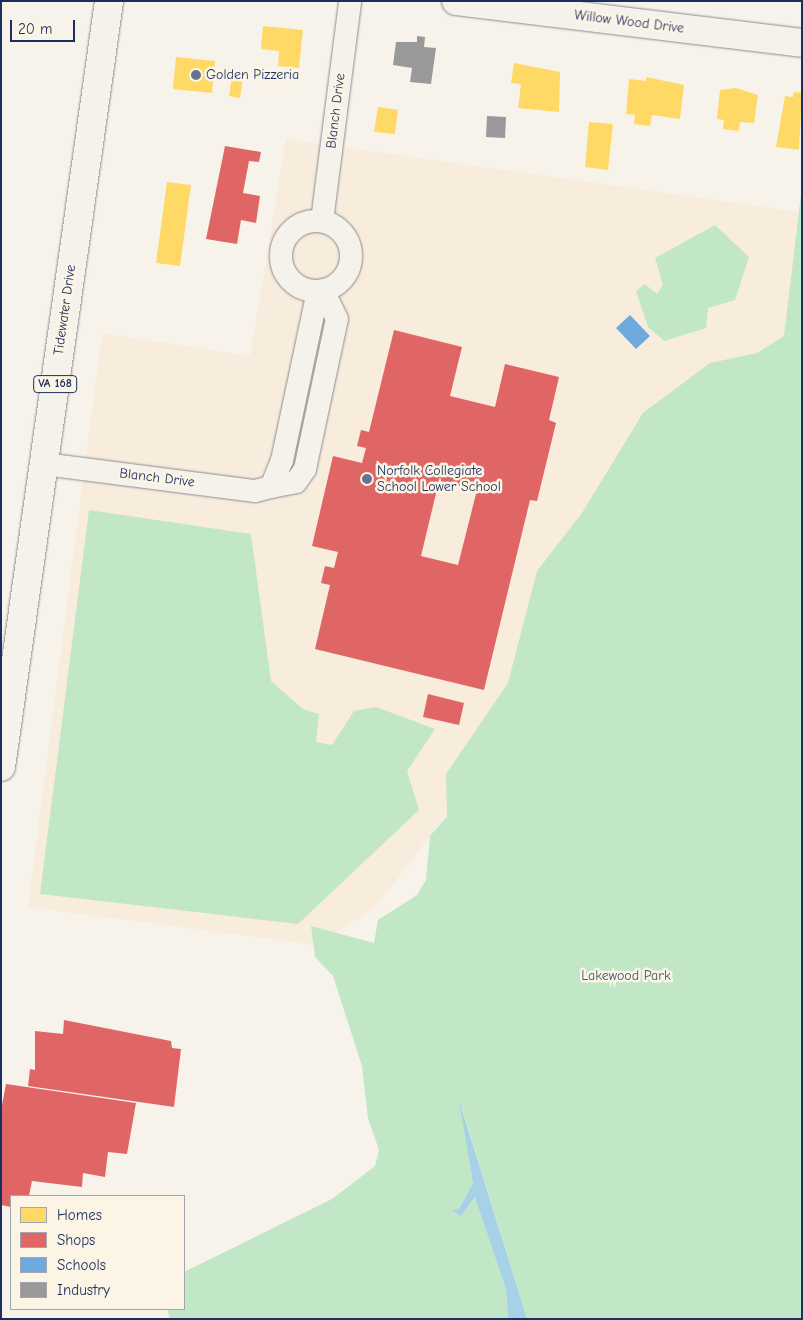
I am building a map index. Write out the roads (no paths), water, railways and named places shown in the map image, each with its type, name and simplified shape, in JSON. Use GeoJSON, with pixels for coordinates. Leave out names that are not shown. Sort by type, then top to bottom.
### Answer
{"type":"FeatureCollection","features":[{"type":"Feature","properties":{"kind":"main road","name":"Tidewater Drive"},"geometry":{"type":"LineString","coordinates":[[1,767],[109,1]]}},
{"type":"Feature","properties":{"kind":"main road","name":"Willow Wood Drive"},"geometry":{"type":"LineString","coordinates":[[456,1],[802,44]]}},
{"type":"Feature","properties":{"kind":"street","name":"Blanch Drive"},"geometry":{"type":"LineString","coordinates":[[322,221],[350,1]]}},
{"type":"Feature","properties":{"kind":"street"},"geometry":{"type":"LineString","coordinates":[[322,221],[342,232],[351,254],[345,276],[321,290],[294,283],[284,270],[281,254],[289,232],[299,225],[322,221]]}},
{"type":"Feature","properties":{"kind":"street","name":"Blanch Drive"},"geometry":{"type":"LineString","coordinates":[[44,464],[255,491],[271,487],[282,460],[321,290]]}},
{"type":"Feature","properties":{"kind":"water"},"geometry":{"type":"Polygon","coordinates":[[[459,1100],[527,1319],[508,1319],[506,1289],[475,1197],[461,1216],[451,1211],[459,1209],[473,1183],[459,1100]]]}},
{"type":"Feature","properties":{"kind":"place","name":"Golden Pizzeria"},"geometry":{"type":"Point","coordinates":[196,75]}},
{"type":"Feature","properties":{"kind":"place","name":"Norfolk Collegiate School Lower School"},"geometry":{"type":"Point","coordinates":[367,479]}},
{"type":"Feature","properties":{"kind":"park label","name":"Lakewood Park"},"geometry":{"type":"Point","coordinates":[626,976]}}]}
